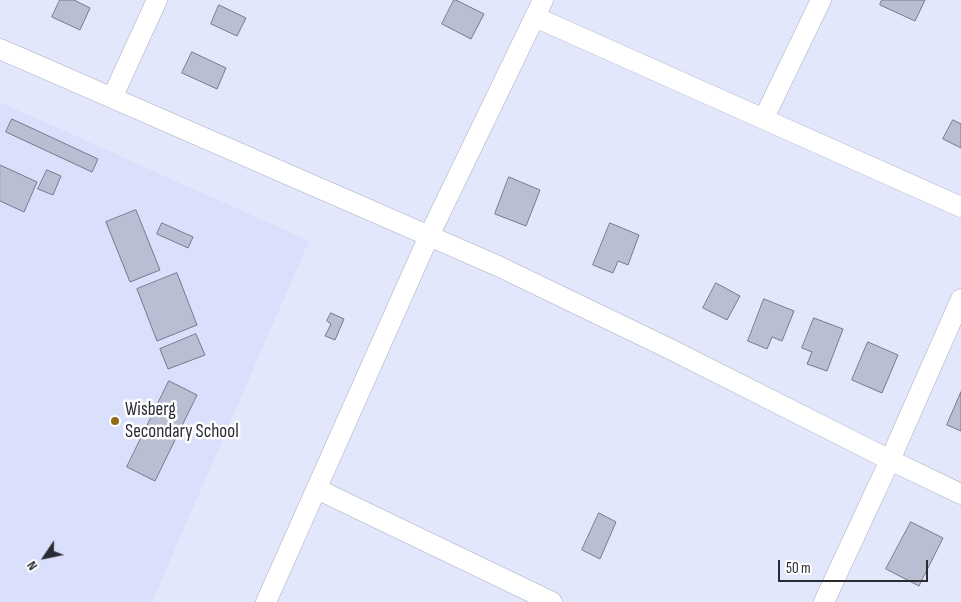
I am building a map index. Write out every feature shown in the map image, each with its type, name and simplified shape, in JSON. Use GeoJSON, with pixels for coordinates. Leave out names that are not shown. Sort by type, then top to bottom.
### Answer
{"type":"FeatureCollection","features":[{"type":"Feature","properties":{"kind":"street"},"geometry":{"type":"LineString","coordinates":[[112,98],[157,0]]}},
{"type":"Feature","properties":{"kind":"street"},"geometry":{"type":"LineString","coordinates":[[764,118],[821,0]]}},
{"type":"Feature","properties":{"kind":"street"},"geometry":{"type":"LineString","coordinates":[[266,602],[429,236],[539,8],[764,118],[961,207]]}},
{"type":"Feature","properties":{"kind":"street"},"geometry":{"type":"LineString","coordinates":[[0,49],[498,266],[670,349],[961,494]]}},
{"type":"Feature","properties":{"kind":"street"},"geometry":{"type":"LineString","coordinates":[[824,602],[890,460],[961,299]]}},
{"type":"Feature","properties":{"kind":"street"},"geometry":{"type":"LineString","coordinates":[[317,489],[545,600]]}},
{"type":"Feature","properties":{"kind":"shaded area","name":"Wisberg Secondary School"},"geometry":{"type":"Polygon","coordinates":[[[0,102],[309,241],[152,602],[0,602],[0,102]]]}},
{"type":"Feature","properties":{"kind":"building"},"geometry":{"type":"Polygon","coordinates":[[[60,0],[74,0],[90,8],[80,30],[52,17],[60,0]]]}},
{"type":"Feature","properties":{"kind":"building"},"geometry":{"type":"Polygon","coordinates":[[[454,0],[484,14],[471,39],[442,24],[454,0]]]}},
{"type":"Feature","properties":{"kind":"building"},"geometry":{"type":"Polygon","coordinates":[[[882,0],[925,0],[915,21],[880,5],[882,0]]]}},
{"type":"Feature","properties":{"kind":"building"},"geometry":{"type":"Polygon","coordinates":[[[219,5],[246,18],[237,36],[211,24],[219,5]]]}},
{"type":"Feature","properties":{"kind":"building"},"geometry":{"type":"Polygon","coordinates":[[[192,52],[226,68],[217,89],[182,73],[192,52]]]}},
{"type":"Feature","properties":{"kind":"building"},"geometry":{"type":"Polygon","coordinates":[[[12,119],[98,159],[92,172],[6,132],[12,119]]]}},
{"type":"Feature","properties":{"kind":"building"},"geometry":{"type":"Polygon","coordinates":[[[953,120],[961,124],[961,148],[943,139],[953,120]]]}},
{"type":"Feature","properties":{"kind":"building"},"geometry":{"type":"Polygon","coordinates":[[[0,165],[37,182],[24,212],[0,201],[0,165]]]}},
{"type":"Feature","properties":{"kind":"building"},"geometry":{"type":"Polygon","coordinates":[[[47,170],[61,176],[53,195],[38,189],[47,170]]]}},
{"type":"Feature","properties":{"kind":"building"},"geometry":{"type":"Polygon","coordinates":[[[509,177],[540,190],[526,226],[495,214],[509,177]]]}},
{"type":"Feature","properties":{"kind":"building"},"geometry":{"type":"Polygon","coordinates":[[[136,210],[160,270],[130,282],[106,222],[136,210]]]}},
{"type":"Feature","properties":{"kind":"building"},"geometry":{"type":"Polygon","coordinates":[[[162,223],[193,237],[188,248],[157,234],[162,223]]]}},
{"type":"Feature","properties":{"kind":"building"},"geometry":{"type":"Polygon","coordinates":[[[610,223],[639,235],[628,265],[618,261],[613,273],[593,265],[610,223]]]}},
{"type":"Feature","properties":{"kind":"building"},"geometry":{"type":"Polygon","coordinates":[[[177,273],[197,325],[157,341],[137,289],[177,273]]]}},
{"type":"Feature","properties":{"kind":"building"},"geometry":{"type":"Polygon","coordinates":[[[716,283],[740,296],[727,320],[703,308],[716,283]]]}},
{"type":"Feature","properties":{"kind":"building"},"geometry":{"type":"Polygon","coordinates":[[[764,299],[794,311],[782,341],[772,337],[767,349],[748,341],[764,299]]]}},
{"type":"Feature","properties":{"kind":"building"},"geometry":{"type":"Polygon","coordinates":[[[331,313],[344,319],[335,340],[325,336],[331,324],[327,321],[331,313]]]}},
{"type":"Feature","properties":{"kind":"building"},"geometry":{"type":"Polygon","coordinates":[[[814,318],[843,329],[827,371],[807,364],[812,352],[802,348],[814,318]]]}},
{"type":"Feature","properties":{"kind":"building"},"geometry":{"type":"Polygon","coordinates":[[[196,334],[205,355],[168,369],[160,349],[196,334]]]}},
{"type":"Feature","properties":{"kind":"building"},"geometry":{"type":"Polygon","coordinates":[[[868,342],[898,355],[882,393],[852,380],[868,342]]]}},
{"type":"Feature","properties":{"kind":"building"},"geometry":{"type":"Polygon","coordinates":[[[169,381],[197,395],[155,481],[127,467],[169,381]]]}},
{"type":"Feature","properties":{"kind":"building"},"geometry":{"type":"Polygon","coordinates":[[[961,392],[961,431],[947,425],[961,392]]]}},
{"type":"Feature","properties":{"kind":"building"},"geometry":{"type":"Polygon","coordinates":[[[599,513],[616,522],[600,559],[582,550],[599,513]]]}},
{"type":"Feature","properties":{"kind":"building"},"geometry":{"type":"Polygon","coordinates":[[[911,522],[943,538],[919,586],[886,569],[911,522]]]}},
{"type":"Feature","properties":{"kind":"place","name":"Wisberg Secondary School"},"geometry":{"type":"Point","coordinates":[115,421]}}]}
